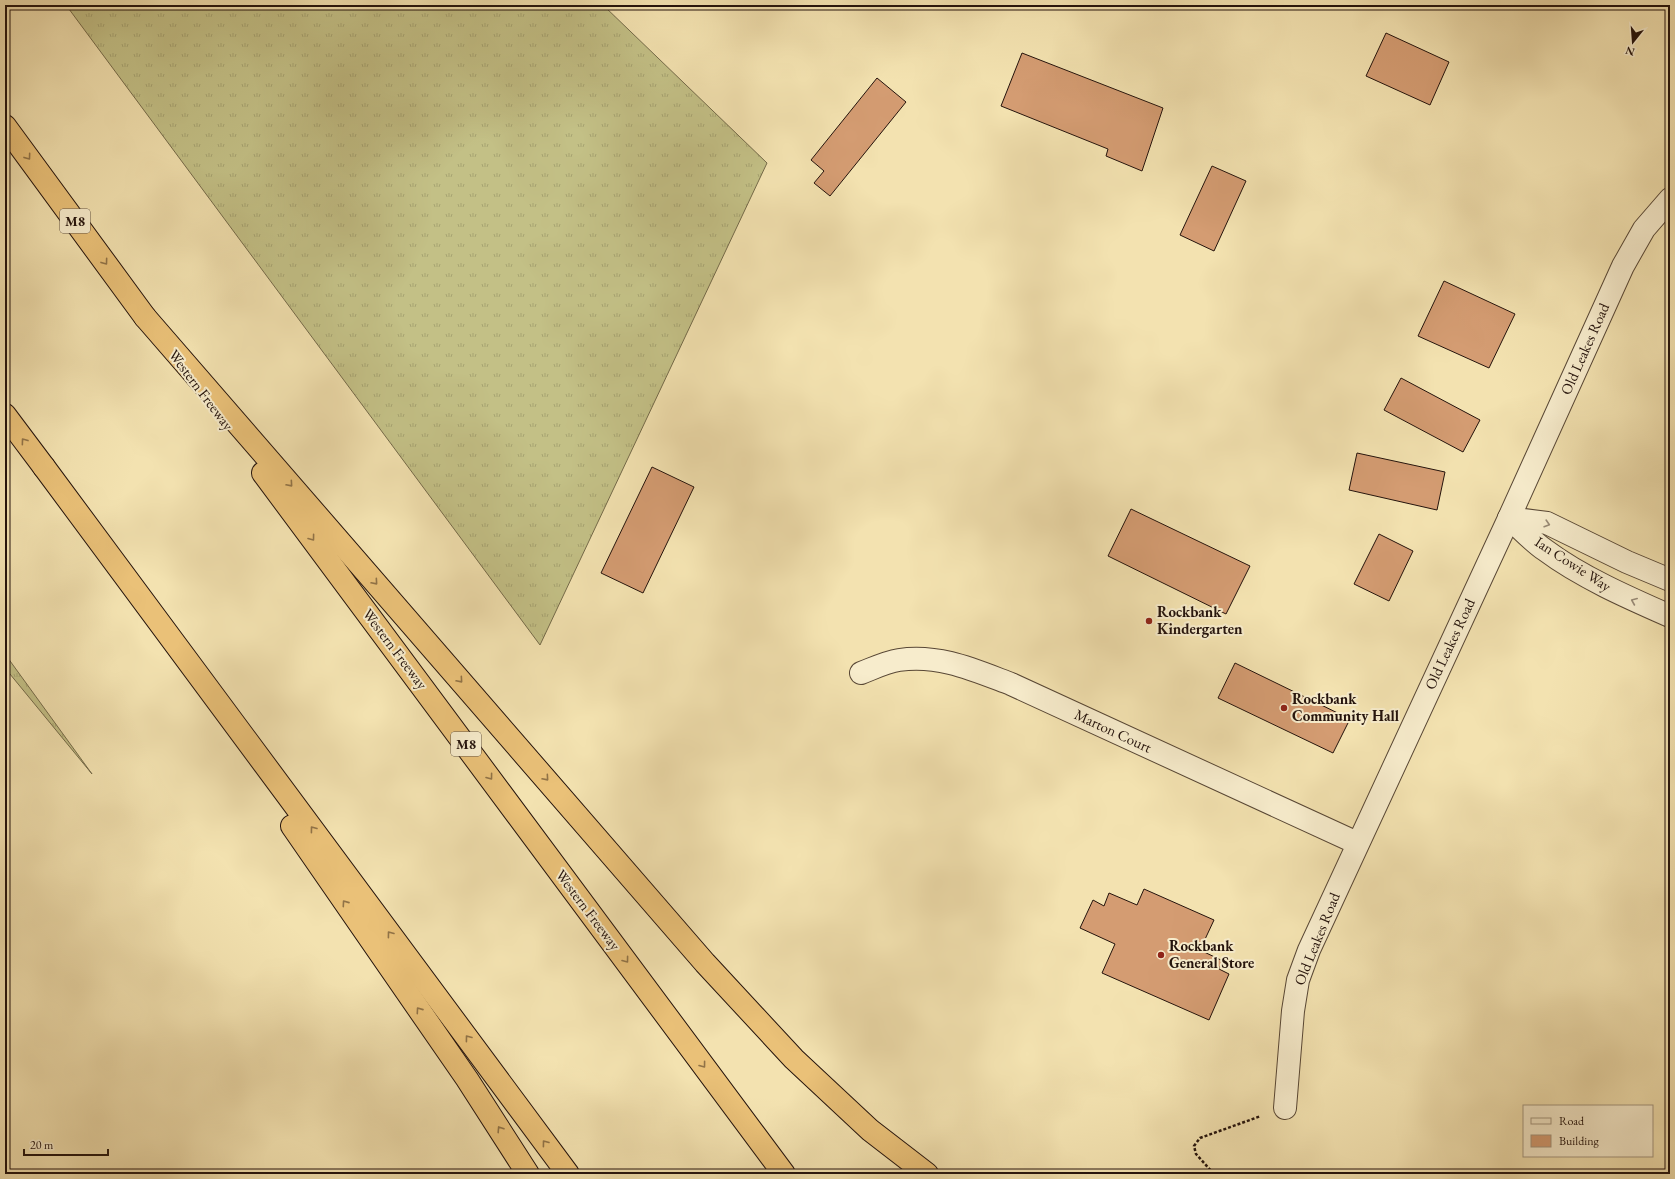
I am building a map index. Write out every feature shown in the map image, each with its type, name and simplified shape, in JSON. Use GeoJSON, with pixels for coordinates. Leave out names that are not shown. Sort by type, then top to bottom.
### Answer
{"type":"FeatureCollection","features":[{"type":"Feature","properties":{"kind":"highway","name":"Western Freeway"},"geometry":{"type":"LineString","coordinates":[[5,126],[145,317],[393,646],[784,1174]]}},
{"type":"Feature","properties":{"kind":"highway"},"geometry":{"type":"LineString","coordinates":[[145,317],[705,963],[794,1059],[870,1130],[927,1174]]}},
{"type":"Feature","properties":{"kind":"highway"},"geometry":{"type":"LineString","coordinates":[[5,415],[568,1174]]}},
{"type":"Feature","properties":{"kind":"highway"},"geometry":{"type":"LineString","coordinates":[[44,467],[467,1079],[528,1174]]}},
{"type":"Feature","properties":{"kind":"street","name":"Old Leakes Road"},"geometry":{"type":"LineString","coordinates":[[1286,1108],[1293,1011],[1298,980],[1309,950],[1357,843],[1509,518],[1623,266],[1644,229],[1670,199]]}},
{"type":"Feature","properties":{"kind":"street","name":"Ian Cowie Way"},"geometry":{"type":"LineString","coordinates":[[1509,518],[1547,523],[1627,562],[1670,580]]}},
{"type":"Feature","properties":{"kind":"street","name":"Ian Cowie Way"},"geometry":{"type":"LineString","coordinates":[[1509,518],[1545,550],[1570,566],[1624,596],[1670,616]]}},
{"type":"Feature","properties":{"kind":"street","name":"Marton Court"},"geometry":{"type":"LineString","coordinates":[[861,673],[898,660],[917,659],[937,659],[979,671],[1011,684],[1357,843]]}},
{"type":"Feature","properties":{"kind":"path"},"geometry":{"type":"LineString","coordinates":[[1214,1174],[1196,1154],[1194,1146],[1200,1138],[1286,1108]]}},
{"type":"Feature","properties":{"kind":"green space"},"geometry":{"type":"Polygon","coordinates":[[[66,5],[603,5],[767,163],[540,645],[66,5]]]}},
{"type":"Feature","properties":{"kind":"green space"},"geometry":{"type":"Polygon","coordinates":[[[5,654],[92,774],[5,668],[5,654]]]}},
{"type":"Feature","properties":{"kind":"building"},"geometry":{"type":"Polygon","coordinates":[[[1386,33],[1449,62],[1430,105],[1366,76],[1386,33]]]}},
{"type":"Feature","properties":{"kind":"building"},"geometry":{"type":"Polygon","coordinates":[[[1022,53],[1163,108],[1142,171],[1106,156],[1108,149],[1001,106],[1022,53]]]}},
{"type":"Feature","properties":{"kind":"building"},"geometry":{"type":"Polygon","coordinates":[[[877,78],[906,102],[830,196],[814,183],[824,171],[811,160],[877,78]]]}},
{"type":"Feature","properties":{"kind":"building"},"geometry":{"type":"Polygon","coordinates":[[[1212,166],[1246,181],[1214,251],[1180,235],[1212,166]]]}},
{"type":"Feature","properties":{"kind":"building"},"geometry":{"type":"Polygon","coordinates":[[[1444,281],[1515,314],[1489,368],[1418,336],[1444,281]]]}},
{"type":"Feature","properties":{"kind":"building"},"geometry":{"type":"Polygon","coordinates":[[[1401,378],[1480,420],[1463,452],[1384,410],[1401,378]]]}},
{"type":"Feature","properties":{"kind":"building"},"geometry":{"type":"Polygon","coordinates":[[[1357,453],[1445,472],[1437,510],[1349,490],[1357,453]]]}},
{"type":"Feature","properties":{"kind":"building"},"geometry":{"type":"Polygon","coordinates":[[[652,467],[694,487],[643,593],[601,573],[652,467]]]}},
{"type":"Feature","properties":{"kind":"building"},"geometry":{"type":"Polygon","coordinates":[[[1131,509],[1250,566],[1226,614],[1108,556],[1131,509]]]}},
{"type":"Feature","properties":{"kind":"building"},"geometry":{"type":"Polygon","coordinates":[[[1379,534],[1413,551],[1389,601],[1354,584],[1379,534]]]}},
{"type":"Feature","properties":{"kind":"building","name":"Rockbank Community Hall"},"geometry":{"type":"Polygon","coordinates":[[[1235,663],[1350,719],[1333,753],[1218,698],[1235,663]]]}},
{"type":"Feature","properties":{"kind":"building","name":"Rockbank General Store"},"geometry":{"type":"Polygon","coordinates":[[[1144,889],[1214,920],[1200,950],[1223,961],[1219,969],[1229,974],[1209,1020],[1102,973],[1115,944],[1080,928],[1093,900],[1104,906],[1109,893],[1137,905],[1144,889]]]}},
{"type":"Feature","properties":{"kind":"place","name":"Rockbank Kindergarten"},"geometry":{"type":"Point","coordinates":[1149,621]}},
{"type":"Feature","properties":{"kind":"place","name":"Rockbank Community Hall"},"geometry":{"type":"Point","coordinates":[1284,708]}},
{"type":"Feature","properties":{"kind":"place","name":"Rockbank General Store"},"geometry":{"type":"Point","coordinates":[1161,955]}}]}
